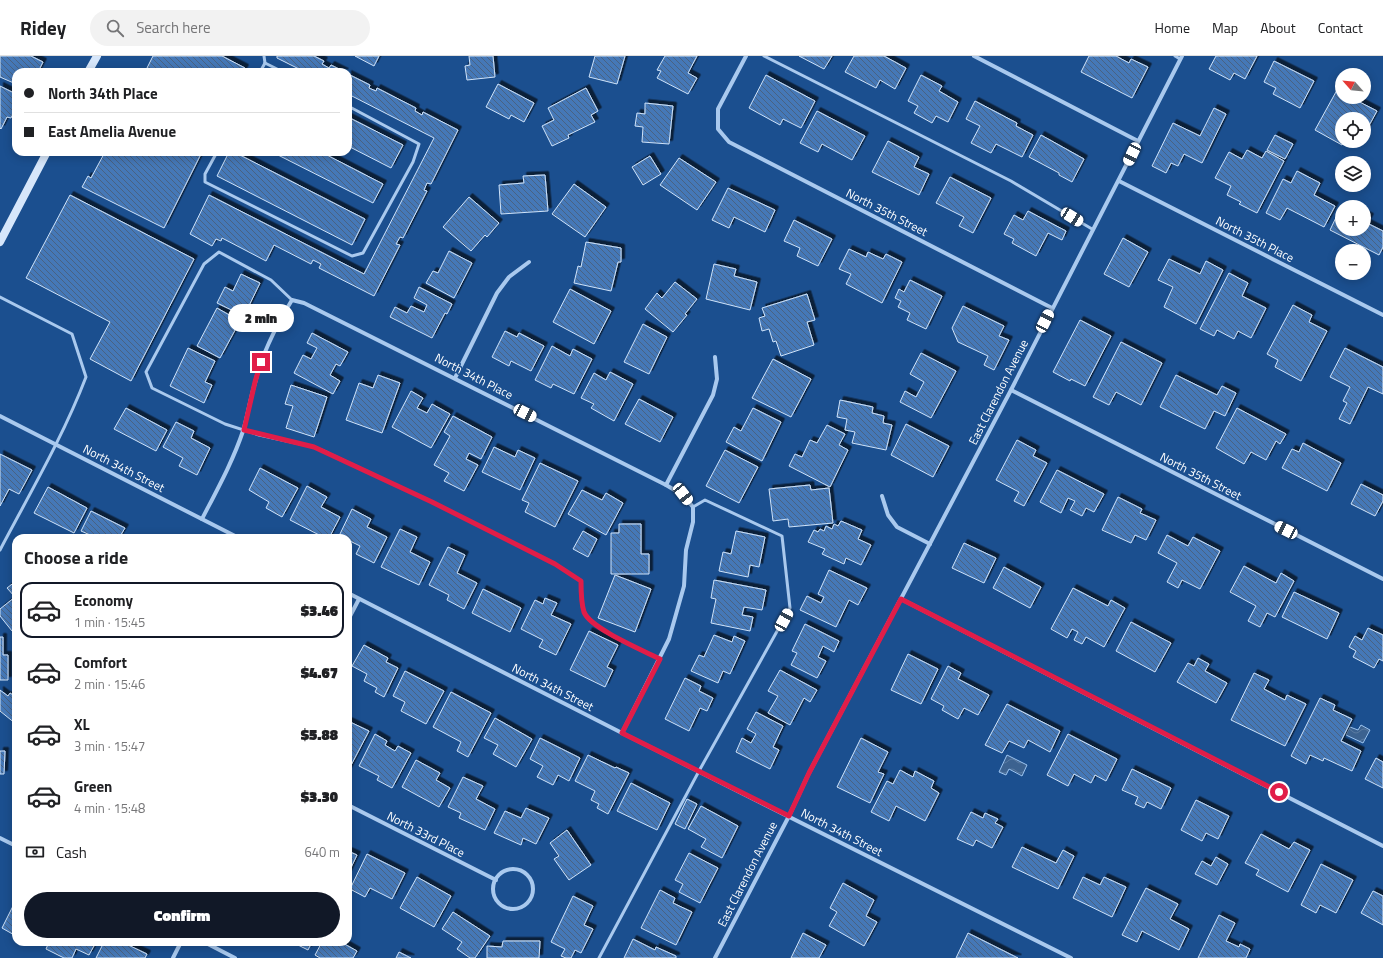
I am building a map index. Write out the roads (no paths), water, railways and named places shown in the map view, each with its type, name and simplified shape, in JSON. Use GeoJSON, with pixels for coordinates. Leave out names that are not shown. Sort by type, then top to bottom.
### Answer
{"type":"FeatureCollection","features":[{"type":"Feature","properties":{"kind":"main road"},"geometry":{"type":"LineString","coordinates":[[90,68],[97,56]]}},
{"type":"Feature","properties":{"kind":"main road"},"geometry":{"type":"LineString","coordinates":[[0,242],[45,156]]}},
{"type":"Feature","properties":{"kind":"street","name":"North 35th Street"},"geometry":{"type":"LineString","coordinates":[[746,56],[718,109],[718,129],[728,142],[1052,308]]}},
{"type":"Feature","properties":{"kind":"street"},"geometry":{"type":"LineString","coordinates":[[974,56],[1138,141]]}},
{"type":"Feature","properties":{"kind":"street","name":"East Clarendon Avenue"},"geometry":{"type":"LineString","coordinates":[[715,958],[789,816],[809,773],[930,544],[1181,58]]}},
{"type":"Feature","properties":{"kind":"street","name":"North 35th Place"},"geometry":{"type":"LineString","coordinates":[[1118,180],[1383,315]]}},
{"type":"Feature","properties":{"kind":"street"},"geometry":{"type":"LineString","coordinates":[[455,378],[497,294],[509,277],[529,262]]}},
{"type":"Feature","properties":{"kind":"street"},"geometry":{"type":"LineString","coordinates":[[202,519],[228,469],[244,430],[255,382],[264,352],[292,300]]}},
{"type":"Feature","properties":{"kind":"street","name":"North 34th Place"},"geometry":{"type":"LineString","coordinates":[[292,300],[304,303],[666,485],[683,494],[693,507]]}},
{"type":"Feature","properties":{"kind":"street"},"geometry":{"type":"LineString","coordinates":[[666,485],[713,395],[716,379],[716,357]]}},
{"type":"Feature","properties":{"kind":"street","name":"North 35th Street"},"geometry":{"type":"LineString","coordinates":[[1010,390],[1383,579]]}},
{"type":"Feature","properties":{"kind":"street","name":"North 34th Street"},"geometry":{"type":"LineString","coordinates":[[0,416],[231,534]]}},
{"type":"Feature","properties":{"kind":"street"},"geometry":{"type":"LineString","coordinates":[[882,496],[888,515],[898,527],[930,544]]}},
{"type":"Feature","properties":{"kind":"street"},"geometry":{"type":"LineString","coordinates":[[622,733],[669,639],[684,586],[686,550],[693,522],[693,507]]}},
{"type":"Feature","properties":{"kind":"street","name":"North 34th Street"},"geometry":{"type":"LineString","coordinates":[[352,596],[1071,958]]}},
{"type":"Feature","properties":{"kind":"street"},"geometry":{"type":"LineString","coordinates":[[352,612],[359,599]]}},
{"type":"Feature","properties":{"kind":"street"},"geometry":{"type":"LineString","coordinates":[[901,599],[1383,846]]}},
{"type":"Feature","properties":{"kind":"street","name":"North 33rd Place"},"geometry":{"type":"LineString","coordinates":[[352,807],[496,880]]}},
{"type":"Feature","properties":{"kind":"street"},"geometry":{"type":"LineString","coordinates":[[0,838],[12,844]]}},
{"type":"Feature","properties":{"kind":"street"},"geometry":{"type":"LineString","coordinates":[[511,869],[524,872],[529,876],[532,882],[533,889],[529,901],[524,906],[518,908],[512,909],[506,907],[496,899],[494,886],[496,880],[499,875],[511,869]]}},
{"type":"Feature","properties":{"kind":"street"},"geometry":{"type":"LineString","coordinates":[[173,958],[179,946]]}},
{"type":"Feature","properties":{"kind":"street"},"geometry":{"type":"LineString","coordinates":[[212,946],[236,958]]}},
{"type":"Feature","properties":{"kind":"lane"},"geometry":{"type":"LineString","coordinates":[[262,68],[265,63],[264,56]]}},
{"type":"Feature","properties":{"kind":"lane"},"geometry":{"type":"LineString","coordinates":[[764,56],[1011,181],[1092,229]]}},
{"type":"Feature","properties":{"kind":"lane"},"geometry":{"type":"LineString","coordinates":[[1175,56],[1181,58]]}},
{"type":"Feature","properties":{"kind":"lane"},"geometry":{"type":"LineString","coordinates":[[265,63],[275,68]]}},
{"type":"Feature","properties":{"kind":"lane"},"geometry":{"type":"LineString","coordinates":[[215,156],[205,174],[205,182],[352,256],[363,253],[413,162],[419,144],[352,108]]}},
{"type":"Feature","properties":{"kind":"lane"},"geometry":{"type":"LineString","coordinates":[[292,300],[271,280],[219,252],[204,264],[146,372],[152,388],[225,424],[321,450],[432,502],[555,564],[581,581],[584,611],[587,618],[597,627],[660,659]]}},
{"type":"Feature","properties":{"kind":"lane"},"geometry":{"type":"LineString","coordinates":[[0,297],[72,334],[86,377],[56,445],[0,550]]}},
{"type":"Feature","properties":{"kind":"lane"},"geometry":{"type":"LineString","coordinates":[[599,958],[699,771],[790,608],[782,536],[705,500],[693,507]]}},
{"type":"Feature","properties":{"kind":"water"},"geometry":{"type":"Polygon","coordinates":[[[1361,725],[1370,730],[1363,743],[1346,735],[1350,727],[1358,730],[1361,725]]]}},
{"type":"Feature","properties":{"kind":"water"},"geometry":{"type":"Polygon","coordinates":[[[1007,755],[1027,765],[1022,776],[1009,769],[1006,775],[999,772],[1007,755]]]}}]}
